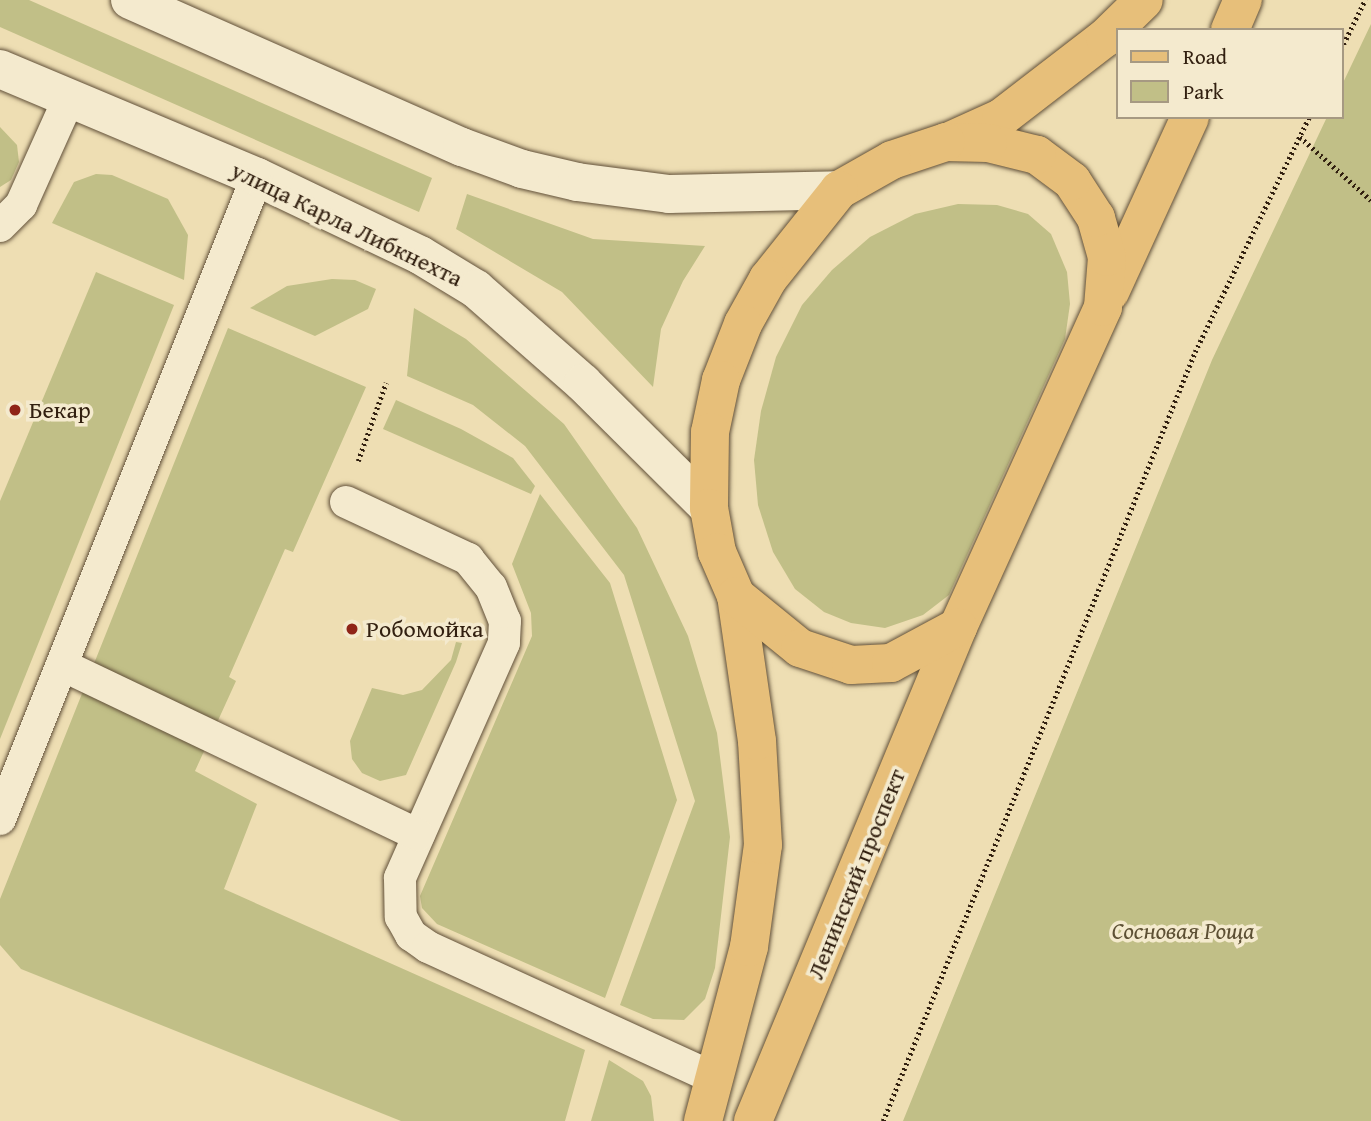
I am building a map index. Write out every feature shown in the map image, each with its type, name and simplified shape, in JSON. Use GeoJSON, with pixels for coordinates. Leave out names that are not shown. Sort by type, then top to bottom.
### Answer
{"type":"FeatureCollection","features":[{"type":"Feature","properties":{"kind":"main road"},"geometry":{"type":"LineString","coordinates":[[130,0],[462,148],[522,169],[577,182],[668,194],[839,190]]}},
{"type":"Feature","properties":{"kind":"main road"},"geometry":{"type":"LineString","coordinates":[[703,1121],[750,947],[763,845],[757,741],[736,596],[718,552],[709,508],[710,432],[721,380],[743,324],[768,279],[839,190],[892,160],[946,142],[1001,118],[1105,38],[1144,0]]}},
{"type":"Feature","properties":{"kind":"main road"},"geometry":{"type":"LineString","coordinates":[[1231,28],[1243,0]]}},
{"type":"Feature","properties":{"kind":"main road","name":"улица Карла Либкнехта"},"geometry":{"type":"LineString","coordinates":[[0,69],[257,177],[420,255],[476,289],[583,383],[709,508]]}},
{"type":"Feature","properties":{"kind":"main road","name":"Ленинский проспект"},"geometry":{"type":"LineString","coordinates":[[753,1121],[958,627],[1188,119]]}},
{"type":"Feature","properties":{"kind":"main road"},"geometry":{"type":"LineString","coordinates":[[946,142],[988,144],[1037,155],[1072,181],[1096,218],[1107,257],[1103,307]]}},
{"type":"Feature","properties":{"kind":"main road"},"geometry":{"type":"LineString","coordinates":[[736,596],[800,648],[851,665],[891,663],[958,627]]}},
{"type":"Feature","properties":{"kind":"lane"},"geometry":{"type":"LineString","coordinates":[[0,226],[21,205],[69,98]]}},
{"type":"Feature","properties":{"kind":"lane"},"geometry":{"type":"LineString","coordinates":[[0,820],[257,177]]}},
{"type":"Feature","properties":{"kind":"lane"},"geometry":{"type":"LineString","coordinates":[[346,502],[468,558],[491,587],[505,621],[504,643],[418,835],[397,898],[401,918],[411,935],[428,947],[716,1079]]}},
{"type":"Feature","properties":{"kind":"lane"},"geometry":{"type":"LineString","coordinates":[[62,665],[418,835]]}},
{"type":"Feature","properties":{"kind":"path"},"geometry":{"type":"LineString","coordinates":[[1343,46],[1365,0]]}},
{"type":"Feature","properties":{"kind":"path"},"geometry":{"type":"LineString","coordinates":[[883,1121],[1195,352],[1308,119]]}},
{"type":"Feature","properties":{"kind":"path"},"geometry":{"type":"LineString","coordinates":[[1300,137],[1371,200]]}},
{"type":"Feature","properties":{"kind":"path"},"geometry":{"type":"LineString","coordinates":[[346,502],[369,422],[386,383]]}},
{"type":"Feature","properties":{"kind":"green space"},"geometry":{"type":"Polygon","coordinates":[[[0,0],[29,0],[432,178],[419,212],[0,27],[0,0]]]}},
{"type":"Feature","properties":{"kind":"green space","name":"Сосновая Роща"},"geometry":{"type":"Polygon","coordinates":[[[1371,24],[1371,1121],[903,1121],[1212,360],[1326,119],[1343,119],[1343,83],[1371,24]]]}},
{"type":"Feature","properties":{"kind":"green space"},"geometry":{"type":"Polygon","coordinates":[[[0,127],[17,145],[19,162],[11,180],[0,187],[0,127]]]}},
{"type":"Feature","properties":{"kind":"green space"},"geometry":{"type":"Polygon","coordinates":[[[96,174],[112,175],[168,199],[188,235],[184,280],[52,223],[74,182],[96,174]]]}},
{"type":"Feature","properties":{"kind":"green space"},"geometry":{"type":"Polygon","coordinates":[[[467,194],[593,239],[705,246],[683,281],[661,329],[653,387],[562,292],[456,229],[467,194]]]}},
{"type":"Feature","properties":{"kind":"green space"},"geometry":{"type":"Polygon","coordinates":[[[958,204],[997,205],[1028,214],[1051,234],[1067,272],[1070,304],[1065,339],[949,595],[923,615],[885,628],[851,623],[824,612],[795,589],[773,552],[758,505],[754,460],[761,411],[776,357],[802,305],[832,270],[870,237],[915,214],[958,204]]]}},
{"type":"Feature","properties":{"kind":"green space"},"geometry":{"type":"Polygon","coordinates":[[[96,272],[174,305],[0,739],[0,501],[96,272]]]}},
{"type":"Feature","properties":{"kind":"green space"},"geometry":{"type":"Polygon","coordinates":[[[332,279],[355,280],[376,289],[368,309],[315,336],[250,308],[287,286],[332,279]]]}},
{"type":"Feature","properties":{"kind":"green space"},"geometry":{"type":"Polygon","coordinates":[[[414,308],[466,339],[564,424],[637,528],[688,636],[717,733],[730,837],[715,968],[705,999],[684,1020],[653,1019],[620,1005],[695,801],[624,575],[525,446],[473,405],[407,376],[414,308]]]}},
{"type":"Feature","properties":{"kind":"green space"},"geometry":{"type":"Polygon","coordinates":[[[228,328],[366,387],[293,552],[285,549],[229,677],[236,681],[195,771],[257,804],[224,889],[585,1050],[565,1121],[401,1121],[21,969],[0,945],[0,899],[228,328]]]}},
{"type":"Feature","properties":{"kind":"green space"},"geometry":{"type":"Polygon","coordinates":[[[396,400],[461,429],[513,458],[535,486],[531,494],[383,429],[396,400]]]}},
{"type":"Feature","properties":{"kind":"green space"},"geometry":{"type":"Polygon","coordinates":[[[540,494],[610,583],[677,800],[605,998],[437,924],[422,908],[420,896],[532,636],[531,613],[512,564],[540,494]]]}},
{"type":"Feature","properties":{"kind":"green space"},"geometry":{"type":"Polygon","coordinates":[[[456,642],[462,643],[456,662],[406,775],[380,781],[362,773],[352,759],[350,741],[372,688],[403,695],[422,690],[451,660],[456,642]]]}},
{"type":"Feature","properties":{"kind":"green space"},"geometry":{"type":"Polygon","coordinates":[[[609,1060],[643,1081],[651,1096],[654,1121],[591,1121],[609,1060]]]}},
{"type":"Feature","properties":{"kind":"place","name":"Бекар"},"geometry":{"type":"Point","coordinates":[15,410]}},
{"type":"Feature","properties":{"kind":"place","name":"Робомойка"},"geometry":{"type":"Point","coordinates":[352,629]}}]}
